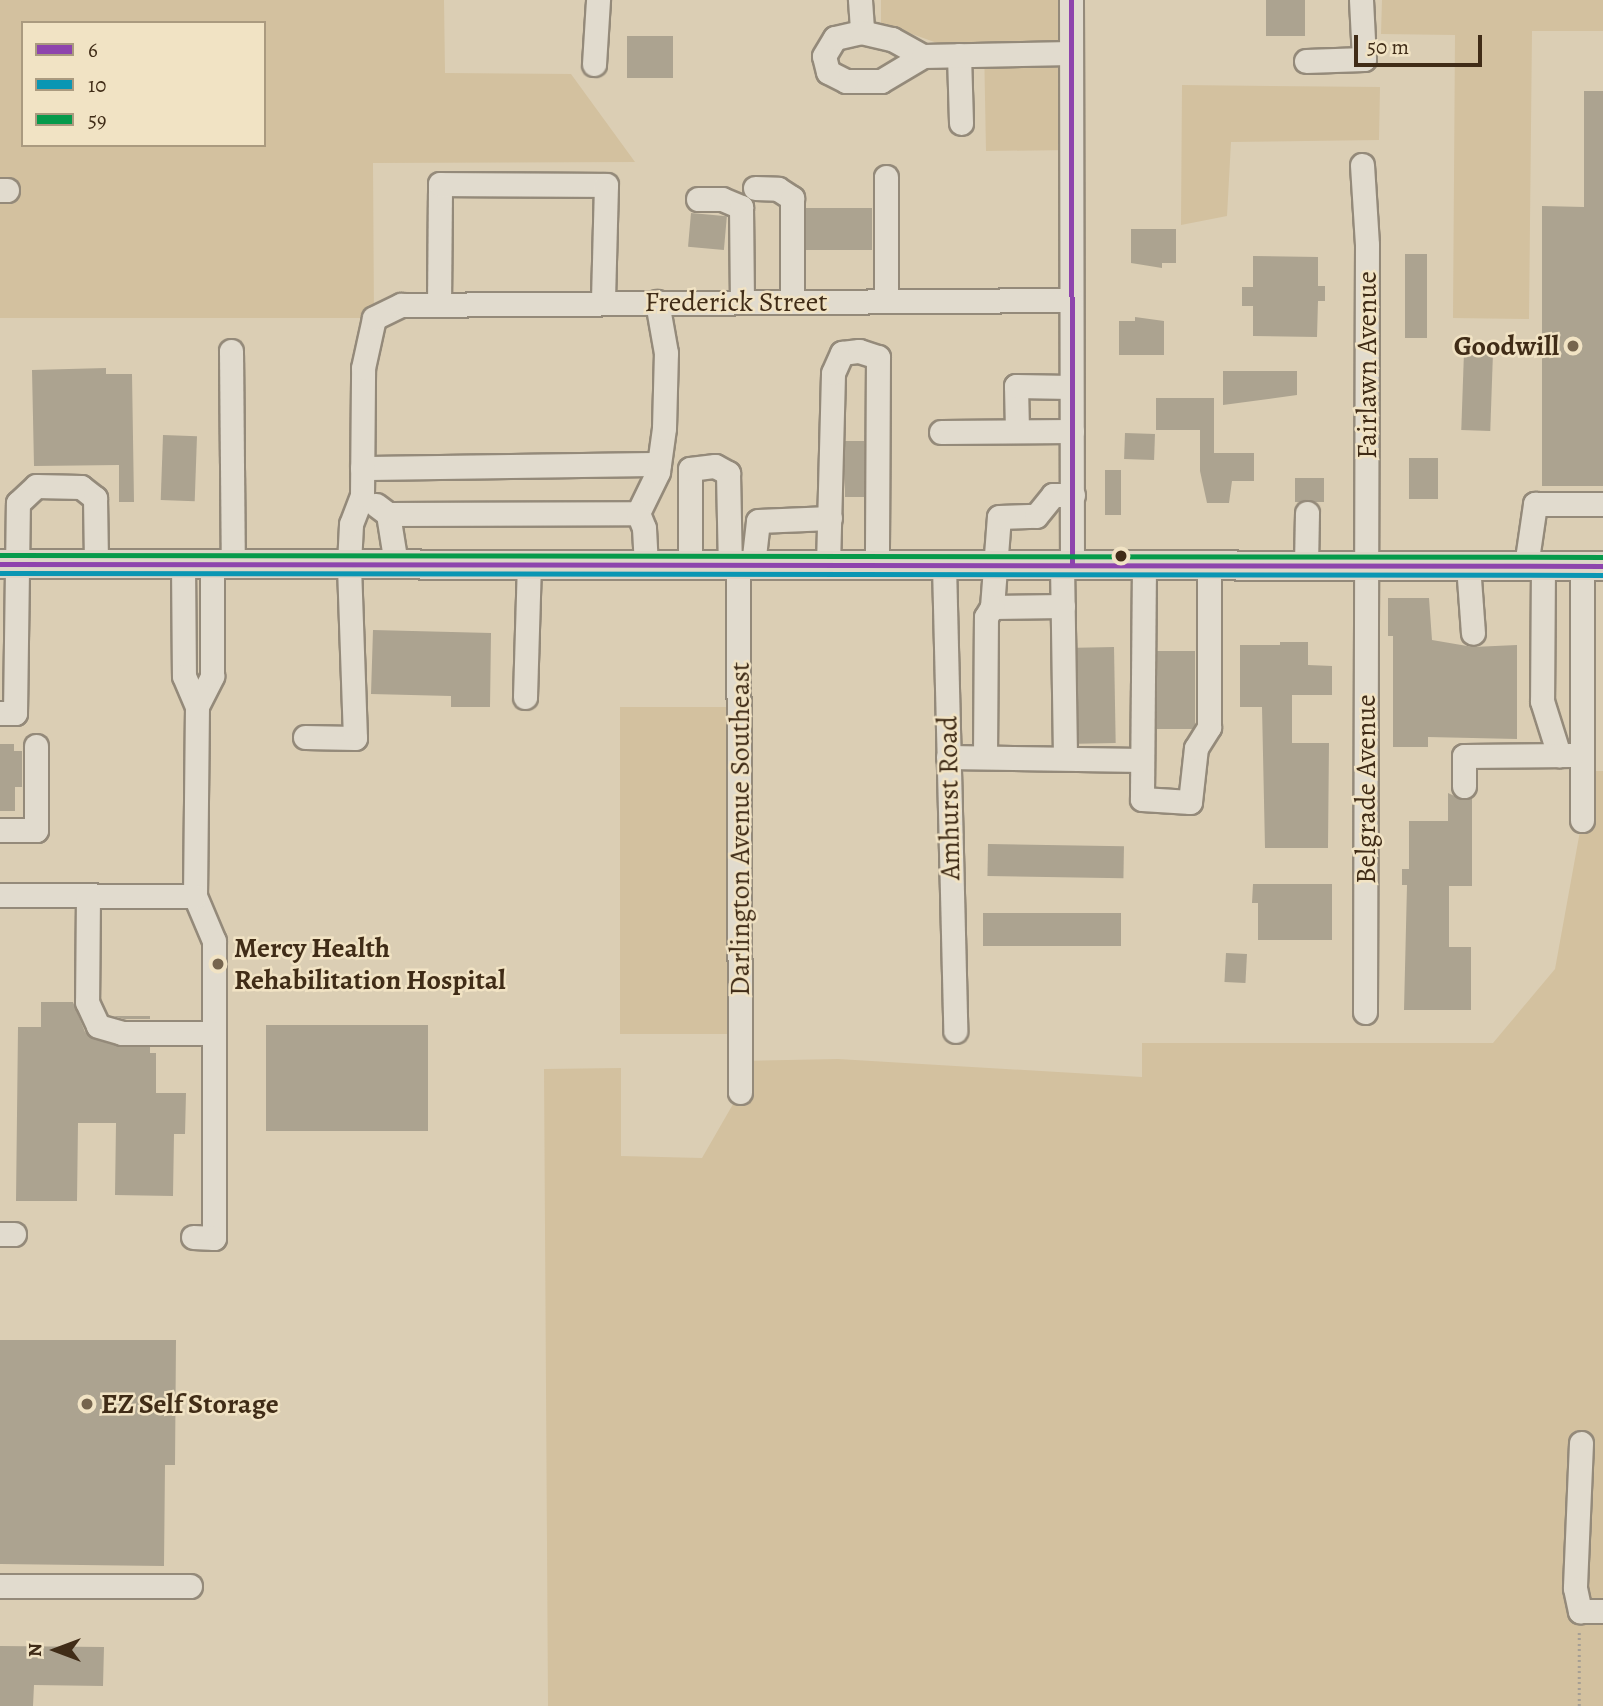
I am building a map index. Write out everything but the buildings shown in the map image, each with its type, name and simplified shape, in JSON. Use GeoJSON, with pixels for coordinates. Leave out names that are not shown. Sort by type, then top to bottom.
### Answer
{"type":"FeatureCollection","features":[{"type":"Feature","properties":{"kind":"main road"},"geometry":{"type":"LineString","coordinates":[[8,564],[1593,566]]}},
{"type":"Feature","properties":{"kind":"street"},"geometry":{"type":"LineString","coordinates":[[594,64],[598,0]]}},
{"type":"Feature","properties":{"kind":"street"},"geometry":{"type":"LineString","coordinates":[[860,0],[862,32]]}},
{"type":"Feature","properties":{"kind":"street"},"geometry":{"type":"LineString","coordinates":[[1065,758],[1063,606],[1073,495],[1071,0]]}},
{"type":"Feature","properties":{"kind":"street"},"geometry":{"type":"LineString","coordinates":[[1306,61],[1364,59],[1361,0]]}},
{"type":"Feature","properties":{"kind":"street"},"geometry":{"type":"LineString","coordinates":[[923,55],[881,81],[846,81],[828,72],[824,55],[835,38],[862,32],[892,39],[923,55],[1071,53]]}},
{"type":"Feature","properties":{"kind":"street"},"geometry":{"type":"LineString","coordinates":[[958,55],[961,123]]}},
{"type":"Feature","properties":{"kind":"street","name":"Fairlawn Avenue"},"geometry":{"type":"LineString","coordinates":[[1362,165],[1367,245],[1367,565]]}},
{"type":"Feature","properties":{"kind":"street"},"geometry":{"type":"LineString","coordinates":[[886,177],[886,301]]}},
{"type":"Feature","properties":{"kind":"street"},"geometry":{"type":"LineString","coordinates":[[439,304],[440,184],[606,185],[603,302]]}},
{"type":"Feature","properties":{"kind":"street"},"geometry":{"type":"LineString","coordinates":[[755,188],[778,189],[792,198],[792,302]]}},
{"type":"Feature","properties":{"kind":"street"},"geometry":{"type":"LineString","coordinates":[[698,199],[722,199],[741,207],[741,302]]}},
{"type":"Feature","properties":{"kind":"street","name":"Frederick Street"},"geometry":{"type":"LineString","coordinates":[[362,468],[363,368],[374,318],[401,305],[1071,300]]}},
{"type":"Feature","properties":{"kind":"street"},"geometry":{"type":"LineString","coordinates":[[646,565],[644,528],[638,513],[659,464],[666,354],[657,302]]}},
{"type":"Feature","properties":{"kind":"street"},"geometry":{"type":"LineString","coordinates":[[197,706],[212,676],[222,564],[231,351]]}},
{"type":"Feature","properties":{"kind":"street"},"geometry":{"type":"LineString","coordinates":[[828,565],[836,358],[842,353],[870,352],[878,357],[879,373],[877,565]]}},
{"type":"Feature","properties":{"kind":"street"},"geometry":{"type":"LineString","coordinates":[[1017,430],[1016,386],[1071,387]]}},
{"type":"Feature","properties":{"kind":"street"},"geometry":{"type":"LineString","coordinates":[[941,432],[1072,431]]}},
{"type":"Feature","properties":{"kind":"street"},"geometry":{"type":"LineString","coordinates":[[305,737],[355,738],[349,564],[351,524],[362,495],[362,468],[659,464]]}},
{"type":"Feature","properties":{"kind":"street"},"geometry":{"type":"LineString","coordinates":[[690,565],[690,469],[715,466],[728,474],[740,565]]}},
{"type":"Feature","properties":{"kind":"street"},"geometry":{"type":"LineString","coordinates":[[0,713],[15,713],[8,623],[8,564],[18,503],[36,486],[81,487],[95,498],[96,564]]}},
{"type":"Feature","properties":{"kind":"street"},"geometry":{"type":"LineString","coordinates":[[362,495],[388,514],[638,513]]}},
{"type":"Feature","properties":{"kind":"street"},"geometry":{"type":"LineString","coordinates":[[985,757],[986,617],[992,607],[998,565],[999,517],[1036,516],[1053,495],[1073,495]]}},
{"type":"Feature","properties":{"kind":"street"},"geometry":{"type":"LineString","coordinates":[[1559,755],[1542,701],[1534,566],[1535,504],[1603,504]]}},
{"type":"Feature","properties":{"kind":"street"},"geometry":{"type":"LineString","coordinates":[[1306,565],[1307,513]]}},
{"type":"Feature","properties":{"kind":"street"},"geometry":{"type":"LineString","coordinates":[[388,514],[396,564]]}},
{"type":"Feature","properties":{"kind":"street"},"geometry":{"type":"LineString","coordinates":[[740,565],[758,521],[830,518]]}},
{"type":"Feature","properties":{"kind":"street"},"geometry":{"type":"LineString","coordinates":[[183,564],[184,676],[197,706],[195,896],[214,941],[214,1238],[193,1237]]}},
{"type":"Feature","properties":{"kind":"street"},"geometry":{"type":"LineString","coordinates":[[525,696],[529,565]]}},
{"type":"Feature","properties":{"kind":"street","name":"Darlington Avenue Southeast"},"geometry":{"type":"LineString","coordinates":[[740,565],[740,1092]]}},
{"type":"Feature","properties":{"kind":"street","name":"Amhurst Road"},"geometry":{"type":"LineString","coordinates":[[944,565],[955,1031]]}},
{"type":"Feature","properties":{"kind":"street"},"geometry":{"type":"LineString","coordinates":[[1144,565],[1142,799],[1193,799],[1196,748],[1209,727],[1209,565]]}},
{"type":"Feature","properties":{"kind":"street","name":"Belgrade Avenue"},"geometry":{"type":"LineString","coordinates":[[1365,1013],[1367,565]]}},
{"type":"Feature","properties":{"kind":"street"},"geometry":{"type":"LineString","coordinates":[[1468,565],[1474,633]]}},
{"type":"Feature","properties":{"kind":"street"},"geometry":{"type":"LineString","coordinates":[[1582,820],[1582,755],[1593,566]]}},
{"type":"Feature","properties":{"kind":"street"},"geometry":{"type":"LineString","coordinates":[[992,607],[1063,606]]}},
{"type":"Feature","properties":{"kind":"street"},"geometry":{"type":"LineString","coordinates":[[0,830],[36,830],[36,746]]}},
{"type":"Feature","properties":{"kind":"street"},"geometry":{"type":"LineString","coordinates":[[1464,786],[1464,756],[1582,755]]}},
{"type":"Feature","properties":{"kind":"street"},"geometry":{"type":"LineString","coordinates":[[948,757],[1142,760]]}},
{"type":"Feature","properties":{"kind":"street"},"geometry":{"type":"LineString","coordinates":[[0,895],[195,896]]}},
{"type":"Feature","properties":{"kind":"street"},"geometry":{"type":"LineString","coordinates":[[88,895],[87,1002],[98,1026],[122,1033],[214,1033]]}},
{"type":"Feature","properties":{"kind":"street"},"geometry":{"type":"LineString","coordinates":[[1581,1443],[1575,1556],[1580,1611],[1603,1611]]}},
{"type":"Feature","properties":{"kind":"street"},"geometry":{"type":"LineString","coordinates":[[0,1586],[190,1586]]}},
{"type":"Feature","properties":{"kind":"path"},"geometry":{"type":"LineString","coordinates":[[1579,1706],[1580,1611]]}},
{"type":"Feature","properties":{"kind":"shaded area"},"geometry":{"type":"Polygon","coordinates":[[[0,0],[444,0],[445,73],[571,74],[635,162],[373,163],[374,318],[0,318],[0,0]]]}},
{"type":"Feature","properties":{"kind":"shaded area"},"geometry":{"type":"Polygon","coordinates":[[[881,0],[1071,0],[1071,150],[986,151],[984,44],[940,44],[881,23],[881,0]]]}},
{"type":"Feature","properties":{"kind":"shaded area"},"geometry":{"type":"Polygon","coordinates":[[[1382,0],[1603,0],[1603,31],[1532,31],[1529,319],[1453,318],[1455,35],[1381,34],[1382,0]]]}},
{"type":"Feature","properties":{"kind":"shaded area"},"geometry":{"type":"Polygon","coordinates":[[[1182,85],[1380,87],[1379,140],[1231,142],[1227,216],[1181,225],[1182,85]]]}},
{"type":"Feature","properties":{"kind":"shaded area"},"geometry":{"type":"Polygon","coordinates":[[[620,707],[740,707],[740,1034],[620,1034],[620,707]]]}},
{"type":"Feature","properties":{"kind":"shaded area"},"geometry":{"type":"Polygon","coordinates":[[[1582,771],[1603,771],[1603,1706],[548,1706],[544,1069],[621,1068],[621,1156],[702,1158],[740,1092],[740,1061],[838,1059],[1142,1077],[1142,1043],[1493,1043],[1555,969],[1582,820],[1582,771]]]}},
{"type":"Feature","properties":{"kind":"transit line","name":"6"},"geometry":{"type":"LineString","coordinates":[[1071,0],[1072,565]]}},
{"type":"Feature","properties":{"kind":"transit line","name":"59"},"geometry":{"type":"LineString","coordinates":[[0,555],[1603,557]]}},
{"type":"Feature","properties":{"kind":"transit line","name":"6"},"geometry":{"type":"LineString","coordinates":[[0,564],[1603,566]]}},
{"type":"Feature","properties":{"kind":"transit line","name":"10"},"geometry":{"type":"LineString","coordinates":[[0,573],[1603,575]]}},
{"type":"Feature","properties":{"kind":"place","name":"Goodwill"},"geometry":{"type":"Point","coordinates":[1573,346]}},
{"type":"Feature","properties":{"kind":"place","name":"Mercy Health Rehabilitation Hospital"},"geometry":{"type":"Point","coordinates":[218,964]}},
{"type":"Feature","properties":{"kind":"place","name":"EZ Self Storage"},"geometry":{"type":"Point","coordinates":[87,1404]}}]}
